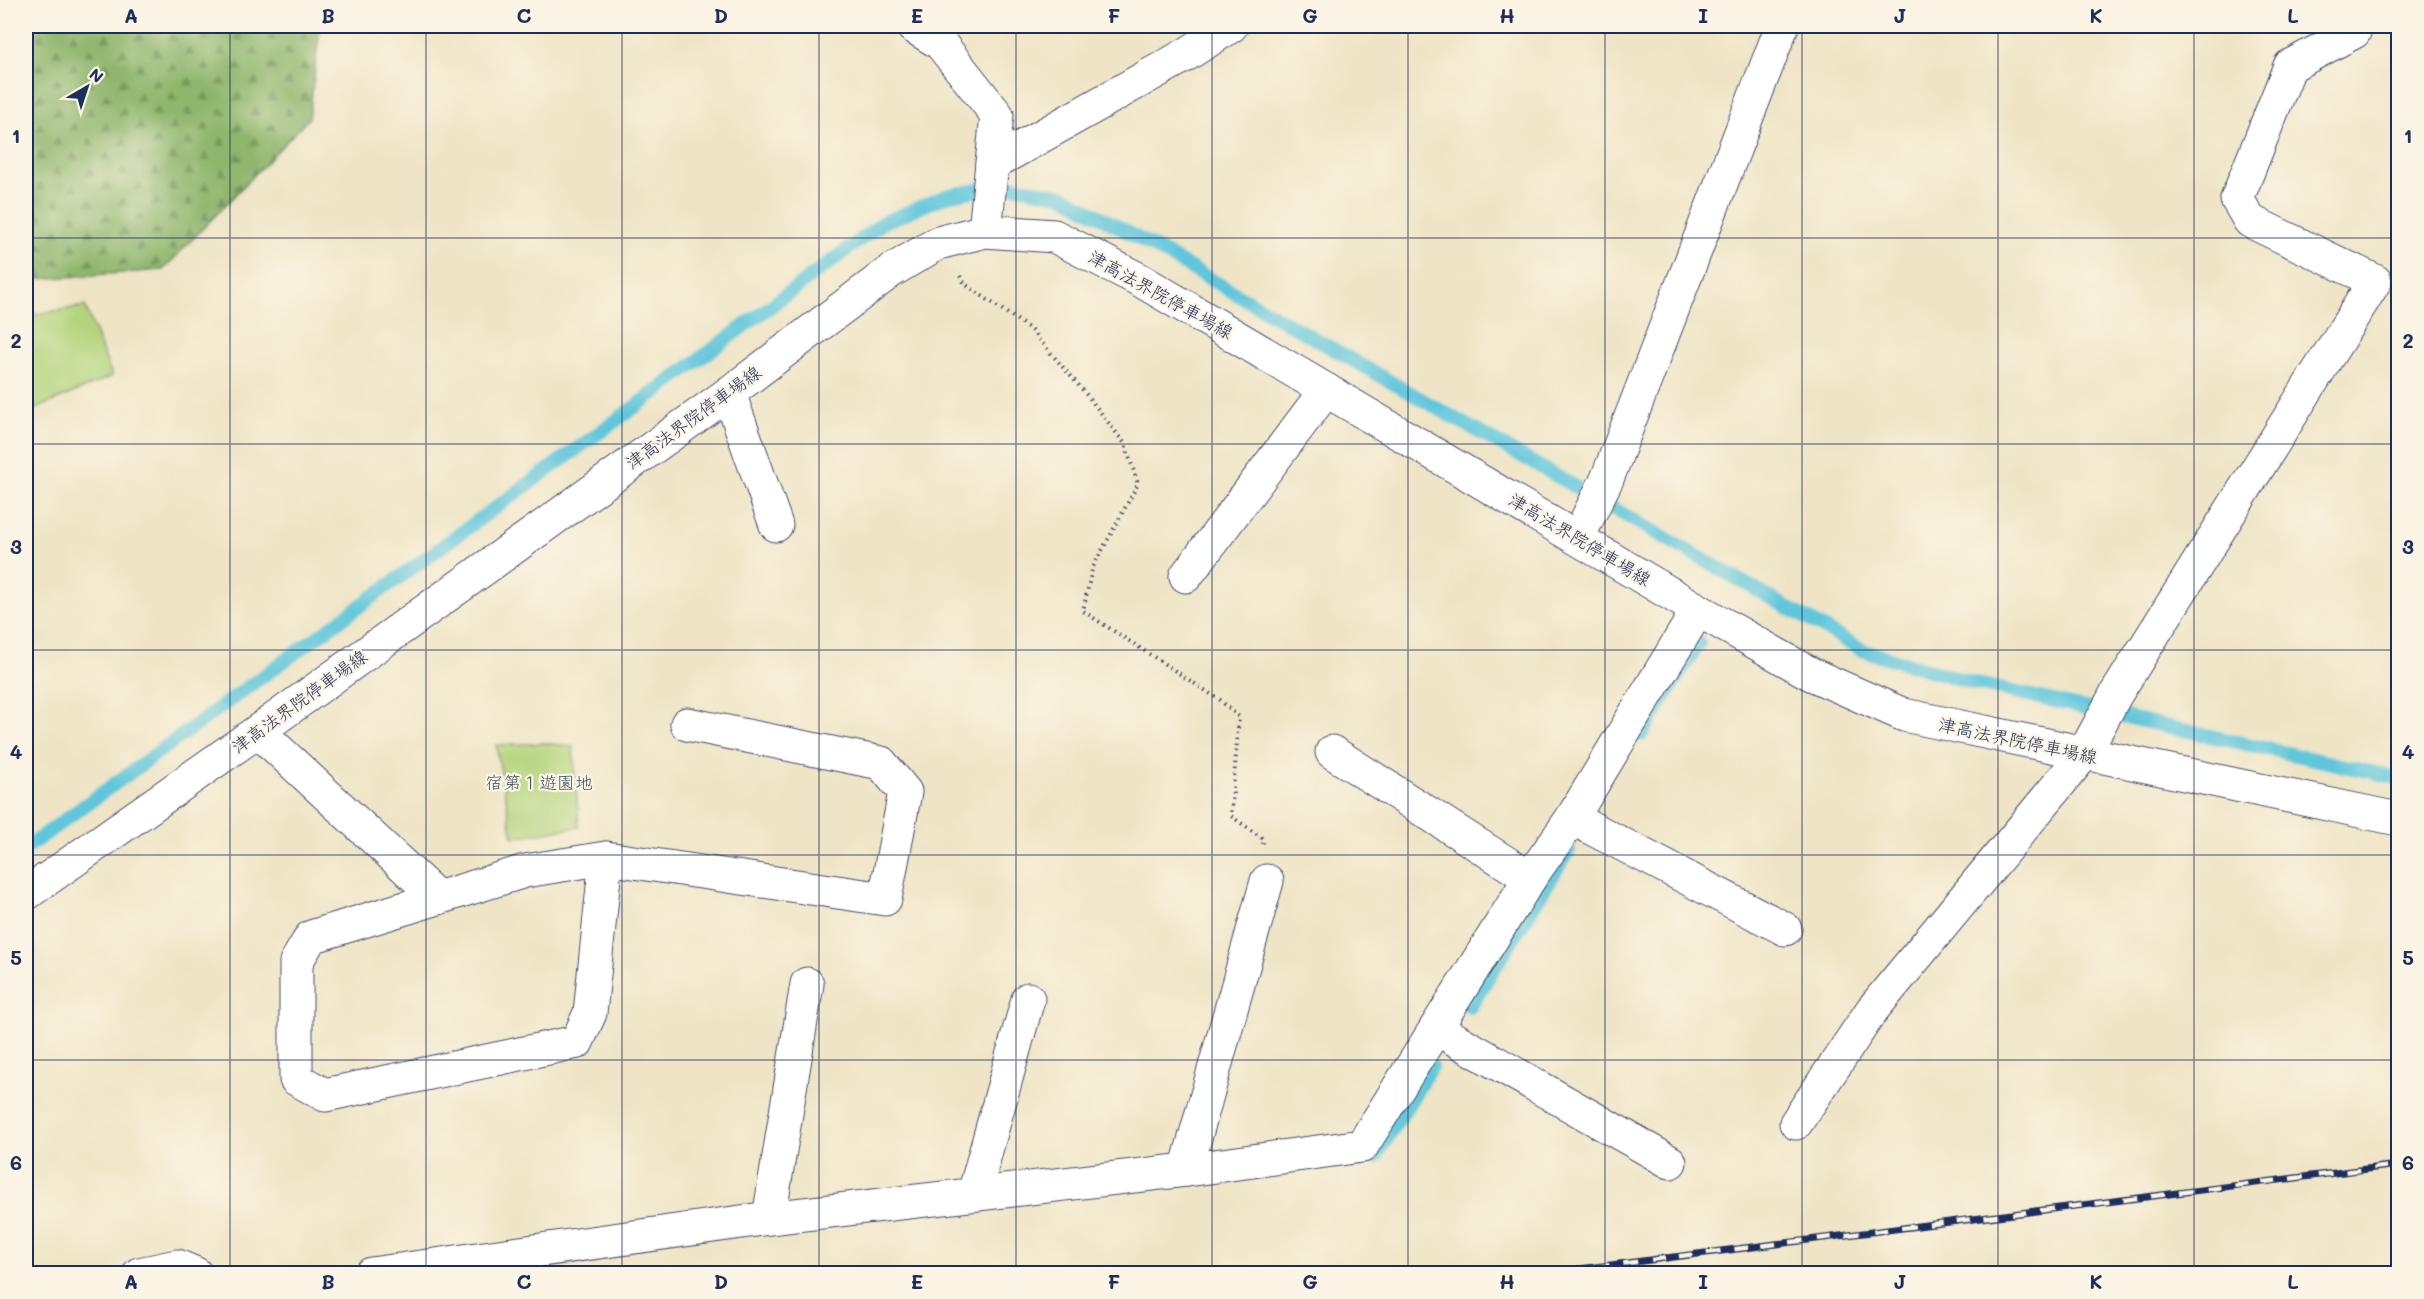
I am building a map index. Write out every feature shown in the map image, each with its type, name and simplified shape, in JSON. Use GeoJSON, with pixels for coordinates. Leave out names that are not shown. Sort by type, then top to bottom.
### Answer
{"type":"FeatureCollection","features":[{"type":"Feature","properties":{"kind":"street"},"geometry":{"type":"LineString","coordinates":[[912,26],[940,43],[997,115],[989,192]]}},
{"type":"Feature","properties":{"kind":"street"},"geometry":{"type":"LineString","coordinates":[[989,192],[1184,56],[1231,26]]}},
{"type":"Feature","properties":{"kind":"street"},"geometry":{"type":"LineString","coordinates":[[1590,512],[1782,26]]}},
{"type":"Feature","properties":{"kind":"street"},"geometry":{"type":"LineString","coordinates":[[1796,1123],[1872,1010],[2090,741],[2116,694],[2375,281],[2250,221],[2237,199],[2290,66],[2354,32],[2356,26]]}},
{"type":"Feature","properties":{"kind":"street","name":"津高法界院停車場線"},"geometry":{"type":"LineString","coordinates":[[26,894],[258,731],[729,393],[891,271],[938,243],[989,192],[1054,236],[1140,280],[1326,390],[1590,512],[1698,610],[1810,674],[1904,715],[2090,741],[2398,819]]}},
{"type":"Feature","properties":{"kind":"street"},"geometry":{"type":"LineString","coordinates":[[1185,576],[1326,390]]}},
{"type":"Feature","properties":{"kind":"street"},"geometry":{"type":"LineString","coordinates":[[729,393],[776,525]]}},
{"type":"Feature","properties":{"kind":"street"},"geometry":{"type":"LineString","coordinates":[[370,1274],[770,1218],[1186,1170],[1362,1146],[1530,878],[1572,818],[1698,610]]}},
{"type":"Feature","properties":{"kind":"street"},"geometry":{"type":"LineString","coordinates":[[606,858],[590,1013],[577,1042],[325,1095],[296,1079],[296,962],[311,938],[525,871],[606,858],[885,899],[905,792],[881,763],[687,724]]}},
{"type":"Feature","properties":{"kind":"street"},"geometry":{"type":"LineString","coordinates":[[258,731],[438,898]]}},
{"type":"Feature","properties":{"kind":"street"},"geometry":{"type":"LineString","coordinates":[[1332,752],[1530,878]]}},
{"type":"Feature","properties":{"kind":"street"},"geometry":{"type":"LineString","coordinates":[[1572,818],[1785,929]]}},
{"type":"Feature","properties":{"kind":"street"},"geometry":{"type":"LineString","coordinates":[[1186,1170],[1267,881]]}},
{"type":"Feature","properties":{"kind":"street"},"geometry":{"type":"LineString","coordinates":[[770,1218],[807,984]]}},
{"type":"Feature","properties":{"kind":"street"},"geometry":{"type":"LineString","coordinates":[[974,1194],[1028,999]]}},
{"type":"Feature","properties":{"kind":"street"},"geometry":{"type":"LineString","coordinates":[[1437,1029],[1670,1161]]}},
{"type":"Feature","properties":{"kind":"street"},"geometry":{"type":"LineString","coordinates":[[139,1274],[177,1266],[196,1274]]}},
{"type":"Feature","properties":{"kind":"path"},"geometry":{"type":"LineString","coordinates":[[938,243],[965,284],[1030,329],[1087,394],[1125,444],[1138,484],[1092,569],[1083,611],[1220,700],[1239,717],[1231,816],[1262,838],[1267,881]]}},
{"type":"Feature","properties":{"kind":"green space"},"geometry":{"type":"Polygon","coordinates":[[[26,26],[320,26],[309,118],[163,270],[26,280],[26,26]]]}},
{"type":"Feature","properties":{"kind":"green space"},"geometry":{"type":"Polygon","coordinates":[[[85,306],[112,376],[26,413],[26,316],[85,306]]]}},
{"type":"Feature","properties":{"kind":"green space","name":"宿第１遊園地"},"geometry":{"type":"Polygon","coordinates":[[[546,743],[573,747],[579,827],[513,837],[496,745],[546,743]]]}},
{"type":"Feature","properties":{"kind":"waterway"},"geometry":{"type":"LineString","coordinates":[[26,848],[647,398],[884,222],[949,195],[1007,185],[1064,196],[1862,650],[1973,683],[2398,778]]}},
{"type":"Feature","properties":{"kind":"waterway"},"geometry":{"type":"LineString","coordinates":[[1641,735],[1699,643]]}},
{"type":"Feature","properties":{"kind":"waterway"},"geometry":{"type":"LineString","coordinates":[[1470,1007],[1569,850]]}},
{"type":"Feature","properties":{"kind":"waterway"},"geometry":{"type":"LineString","coordinates":[[1358,1158],[1376,1156],[1432,1066]]}},
{"type":"Feature","properties":{"kind":"railway"},"geometry":{"type":"LineString","coordinates":[[1540,1274],[2398,1165]]}}]}
